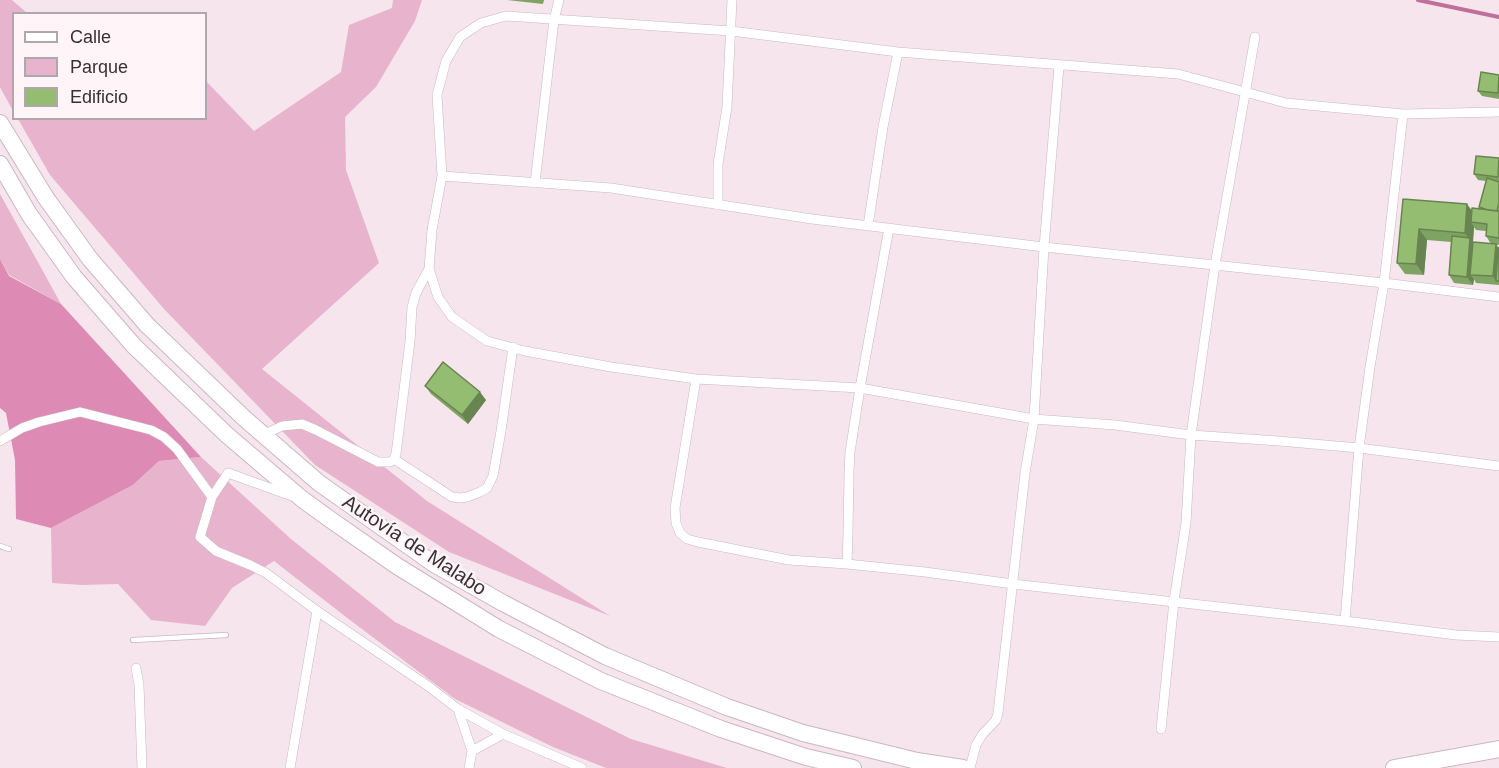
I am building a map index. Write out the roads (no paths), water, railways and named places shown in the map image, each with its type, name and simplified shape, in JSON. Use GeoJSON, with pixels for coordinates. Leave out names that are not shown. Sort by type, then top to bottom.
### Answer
{"type":"FeatureCollection","features":[{"type":"Feature","properties":{"kind":"highway","name":"Autovía de Malabo"},"geometry":{"type":"LineString","coordinates":[[0,123],[46,198],[90,259],[147,325],[244,418],[319,483],[434,564],[502,603],[605,656],[727,707],[803,733],[917,761],[963,768]]}},
{"type":"Feature","properties":{"kind":"highway","name":"Autovía de Malabo"},"geometry":{"type":"LineString","coordinates":[[0,164],[29,214],[74,277],[135,346],[227,435],[302,499],[397,566],[499,629],[601,681],[721,729],[806,757],[853,768]]}},
{"type":"Feature","properties":{"kind":"highway"},"geometry":{"type":"LineString","coordinates":[[1394,768],[1499,748]]}},
{"type":"Feature","properties":{"kind":"street"},"geometry":{"type":"LineString","coordinates":[[535,183],[554,20],[559,0]]}},
{"type":"Feature","properties":{"kind":"street"},"geometry":{"type":"LineString","coordinates":[[718,205],[718,164],[727,107],[732,0]]}},
{"type":"Feature","properties":{"kind":"street"},"geometry":{"type":"LineString","coordinates":[[1499,112],[1403,114],[1286,103],[1178,74],[898,52],[731,31],[506,16],[480,22],[460,37],[446,61],[437,95],[442,176],[432,230],[429,269],[438,297],[452,317],[487,341],[611,367],[696,379],[860,388],[1034,419],[1115,425],[1191,435],[1359,448],[1499,466]]}},
{"type":"Feature","properties":{"kind":"street"},"geometry":{"type":"LineString","coordinates":[[1161,729],[1174,601],[1186,523],[1191,435],[1215,265],[1255,37]]}},
{"type":"Feature","properties":{"kind":"street"},"geometry":{"type":"LineString","coordinates":[[868,226],[883,127],[898,52]]}},
{"type":"Feature","properties":{"kind":"street"},"geometry":{"type":"LineString","coordinates":[[970,768],[976,745],[996,720],[998,712],[1025,473],[1034,419],[1044,247],[1059,66]]}},
{"type":"Feature","properties":{"kind":"street"},"geometry":{"type":"LineString","coordinates":[[1345,621],[1359,448],[1384,283],[1403,114]]}},
{"type":"Feature","properties":{"kind":"street"},"geometry":{"type":"LineString","coordinates":[[442,176],[611,188],[868,226],[1499,297]]}},
{"type":"Feature","properties":{"kind":"street"},"geometry":{"type":"LineString","coordinates":[[847,564],[849,472],[860,388],[889,228]]}},
{"type":"Feature","properties":{"kind":"street"},"geometry":{"type":"LineString","coordinates":[[263,435],[282,426],[302,424],[378,462],[390,462],[394,459],[410,342],[412,307],[429,269]]}},
{"type":"Feature","properties":{"kind":"street"},"geometry":{"type":"LineString","coordinates":[[394,459],[452,496],[460,498],[487,488],[493,476],[513,347]]}},
{"type":"Feature","properties":{"kind":"street"},"geometry":{"type":"LineString","coordinates":[[696,379],[675,508],[676,523],[680,533],[687,539],[789,560],[925,572],[1456,635],[1499,638]]}},
{"type":"Feature","properties":{"kind":"street"},"geometry":{"type":"LineString","coordinates":[[0,441],[22,428],[80,412],[113,419],[151,430],[164,437],[177,449],[212,497]]}},
{"type":"Feature","properties":{"kind":"street"},"geometry":{"type":"LineString","coordinates":[[302,499],[228,473],[212,497],[200,537],[216,551],[266,573],[458,709],[503,734],[582,768]]}},
{"type":"Feature","properties":{"kind":"street"},"geometry":{"type":"LineString","coordinates":[[290,768],[317,610]]}},
{"type":"Feature","properties":{"kind":"street"},"geometry":{"type":"LineString","coordinates":[[136,668],[139,685],[142,768]]}},
{"type":"Feature","properties":{"kind":"street"},"geometry":{"type":"LineString","coordinates":[[458,709],[472,751],[470,768]]}},
{"type":"Feature","properties":{"kind":"street"},"geometry":{"type":"LineString","coordinates":[[472,751],[503,734]]}},
{"type":"Feature","properties":{"kind":"lane"},"geometry":{"type":"LineString","coordinates":[[0,546],[9,549]]}},
{"type":"Feature","properties":{"kind":"lane"},"geometry":{"type":"LineString","coordinates":[[132,640],[226,635]]}},
{"type":"Feature","properties":{"kind":"waterway"},"geometry":{"type":"LineString","coordinates":[[1418,0],[1499,17]]}}]}
